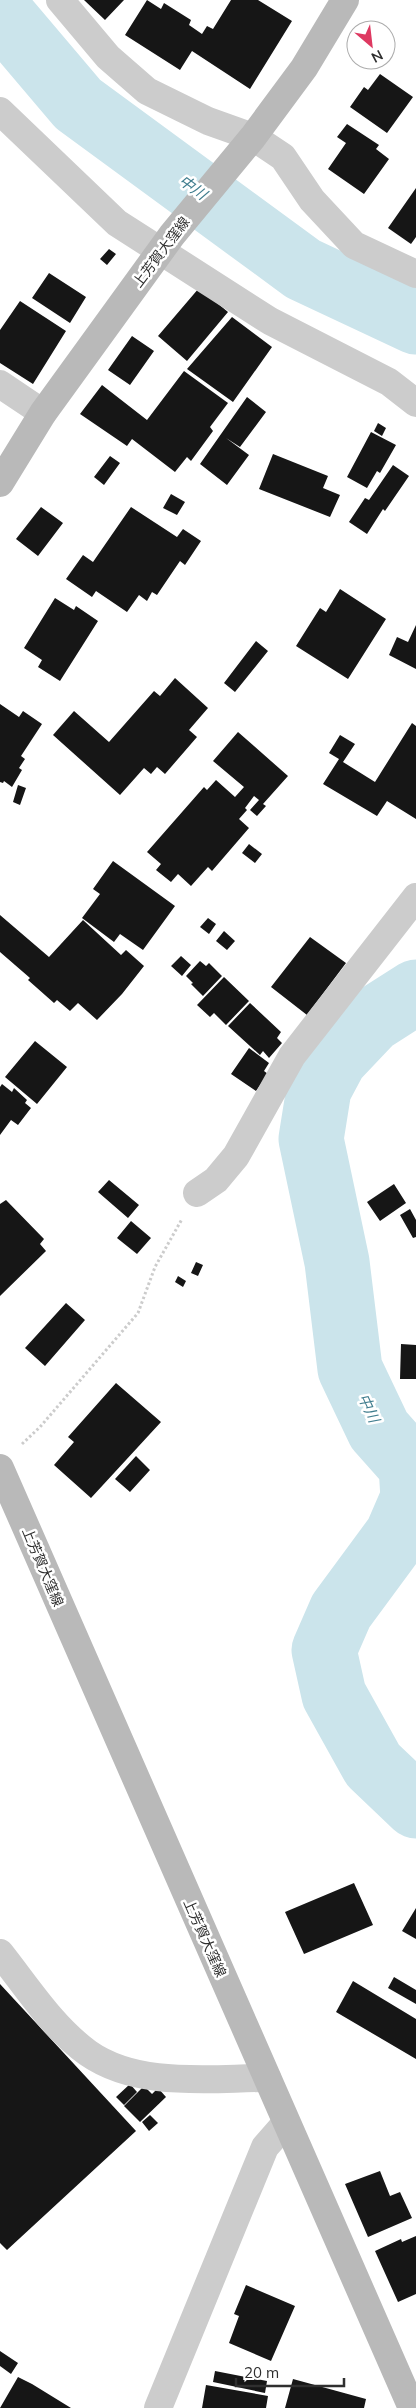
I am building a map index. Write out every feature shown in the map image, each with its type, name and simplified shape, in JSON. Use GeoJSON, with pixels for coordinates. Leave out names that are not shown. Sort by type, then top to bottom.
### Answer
{"type":"FeatureCollection","features":[{"type":"Feature","properties":{"kind":"main road","name":"上芳賀大窪線"},"geometry":{"type":"LineString","coordinates":[[0,483],[43,413],[167,242],[253,137],[304,68],[346,0]]}},
{"type":"Feature","properties":{"kind":"main road","name":"上芳賀大窪線"},"geometry":{"type":"LineString","coordinates":[[0,1468],[412,2408]]}},
{"type":"Feature","properties":{"kind":"street"},"geometry":{"type":"LineString","coordinates":[[60,0],[108,57],[147,91],[208,121],[253,137],[283,157],[312,200],[354,246],[416,274]]}},
{"type":"Feature","properties":{"kind":"street"},"geometry":{"type":"LineString","coordinates":[[0,111],[117,223],[167,242],[270,321],[389,382],[416,402]]}},
{"type":"Feature","properties":{"kind":"street"},"geometry":{"type":"LineString","coordinates":[[0,384],[43,413]]}},
{"type":"Feature","properties":{"kind":"street"},"geometry":{"type":"LineString","coordinates":[[197,1193],[216,1180],[236,1156],[292,1056],[416,897]]}},
{"type":"Feature","properties":{"kind":"street"},"geometry":{"type":"LineString","coordinates":[[0,1953],[51,2019],[88,2053],[124,2070],[168,2078],[267,2078]]}},
{"type":"Feature","properties":{"kind":"street"},"geometry":{"type":"LineString","coordinates":[[158,2408],[265,2146],[286,2122]]}},
{"type":"Feature","properties":{"kind":"path"},"geometry":{"type":"LineString","coordinates":[[20,1446],[40,1427],[138,1314],[155,1267],[197,1193]]}},
{"type":"Feature","properties":{"kind":"building"},"geometry":{"type":"Polygon","coordinates":[[[84,0],[124,0],[105,20],[84,0]]]}},
{"type":"Feature","properties":{"kind":"building"},"geometry":{"type":"Polygon","coordinates":[[[147,0],[161,9],[164,3],[191,20],[189,25],[202,34],[207,26],[213,29],[231,0],[258,0],[292,21],[250,89],[192,51],[180,70],[125,35],[147,0]]]}},
{"type":"Feature","properties":{"kind":"building"},"geometry":{"type":"Polygon","coordinates":[[[380,74],[413,97],[387,133],[350,107],[364,87],[368,90],[380,74]]]}},
{"type":"Feature","properties":{"kind":"building"},"geometry":{"type":"Polygon","coordinates":[[[347,124],[379,145],[376,149],[389,159],[364,194],[328,169],[346,143],[337,137],[347,124]]]}},
{"type":"Feature","properties":{"kind":"building"},"geometry":{"type":"Polygon","coordinates":[[[416,188],[416,237],[411,244],[388,228],[416,188]]]}},
{"type":"Feature","properties":{"kind":"building"},"geometry":{"type":"Polygon","coordinates":[[[109,249],[116,254],[107,265],[100,259],[109,249]]]}},
{"type":"Feature","properties":{"kind":"building"},"geometry":{"type":"Polygon","coordinates":[[[49,273],[86,297],[70,323],[32,298],[49,273]]]}},
{"type":"Feature","properties":{"kind":"building"},"geometry":{"type":"Polygon","coordinates":[[[199,288],[228,312],[187,361],[158,336],[199,288]]]}},
{"type":"Feature","properties":{"kind":"building"},"geometry":{"type":"Polygon","coordinates":[[[20,301],[66,331],[33,384],[0,363],[0,330],[20,301]]]}},
{"type":"Feature","properties":{"kind":"building"},"geometry":{"type":"Polygon","coordinates":[[[232,317],[272,347],[233,402],[187,369],[232,317]]]}},
{"type":"Feature","properties":{"kind":"building"},"geometry":{"type":"Polygon","coordinates":[[[132,336],[154,351],[130,385],[108,370],[132,336]]]}},
{"type":"Feature","properties":{"kind":"building"},"geometry":{"type":"Polygon","coordinates":[[[184,371],[228,403],[210,427],[213,431],[191,461],[187,457],[175,472],[132,439],[127,446],[80,414],[102,385],[147,420],[184,371]]]}},
{"type":"Feature","properties":{"kind":"building"},"geometry":{"type":"Polygon","coordinates":[[[247,397],[266,412],[240,447],[226,438],[249,455],[227,485],[200,464],[247,397]]]}},
{"type":"Feature","properties":{"kind":"building"},"geometry":{"type":"Polygon","coordinates":[[[378,423],[386,428],[382,436],[374,431],[378,423]]]}},
{"type":"Feature","properties":{"kind":"building"},"geometry":{"type":"Polygon","coordinates":[[[371,432],[396,445],[380,473],[377,471],[367,488],[347,477],[371,432]]]}},
{"type":"Feature","properties":{"kind":"building"},"geometry":{"type":"Polygon","coordinates":[[[273,454],[328,476],[323,488],[340,495],[330,517],[259,489],[273,454]]]}},
{"type":"Feature","properties":{"kind":"building"},"geometry":{"type":"Polygon","coordinates":[[[110,456],[120,463],[104,485],[94,477],[110,456]]]}},
{"type":"Feature","properties":{"kind":"building"},"geometry":{"type":"Polygon","coordinates":[[[393,465],[409,476],[385,511],[383,509],[367,534],[349,522],[365,498],[369,500],[393,465]]]}},
{"type":"Feature","properties":{"kind":"building"},"geometry":{"type":"Polygon","coordinates":[[[171,494],[185,502],[177,515],[163,508],[171,494]]]}},
{"type":"Feature","properties":{"kind":"building"},"geometry":{"type":"Polygon","coordinates":[[[41,507],[63,523],[38,556],[16,539],[41,507]]]}},
{"type":"Feature","properties":{"kind":"building"},"geometry":{"type":"Polygon","coordinates":[[[131,507],[177,537],[183,529],[201,541],[185,565],[180,561],[157,595],[152,592],[147,601],[139,595],[127,612],[96,591],[92,597],[66,579],[83,555],[93,562],[131,507]]]}},
{"type":"Feature","properties":{"kind":"building"},"geometry":{"type":"Polygon","coordinates":[[[340,589],[386,619],[348,679],[296,646],[320,608],[326,612],[340,589]]]}},
{"type":"Feature","properties":{"kind":"building"},"geometry":{"type":"Polygon","coordinates":[[[55,598],[74,610],[76,606],[98,621],[60,681],[38,667],[42,660],[24,648],[55,598]]]}},
{"type":"Feature","properties":{"kind":"building"},"geometry":{"type":"Polygon","coordinates":[[[416,625],[416,669],[389,655],[397,637],[408,642],[416,625]]]}},
{"type":"Feature","properties":{"kind":"building"},"geometry":{"type":"Polygon","coordinates":[[[256,641],[268,651],[235,692],[224,683],[256,641]]]}},
{"type":"Feature","properties":{"kind":"building"},"geometry":{"type":"Polygon","coordinates":[[[175,678],[208,708],[189,730],[197,737],[165,774],[157,767],[151,774],[144,768],[120,795],[53,735],[74,711],[109,742],[154,691],[160,696],[175,678]]]}},
{"type":"Feature","properties":{"kind":"building"},"geometry":{"type":"Polygon","coordinates":[[[0,704],[19,717],[23,711],[42,724],[21,756],[25,759],[19,768],[22,770],[12,787],[4,781],[3,783],[0,782],[0,704]]]}},
{"type":"Feature","properties":{"kind":"building"},"geometry":{"type":"Polygon","coordinates":[[[412,723],[416,726],[416,819],[387,801],[377,816],[323,784],[339,759],[329,753],[340,735],[355,744],[343,762],[375,782],[412,723]]]}},
{"type":"Feature","properties":{"kind":"building"},"geometry":{"type":"Polygon","coordinates":[[[238,732],[288,776],[263,804],[266,806],[257,816],[250,810],[259,800],[254,796],[245,808],[247,810],[239,819],[249,828],[212,871],[208,867],[191,886],[178,874],[171,882],[156,870],[161,864],[147,852],[204,787],[207,790],[216,780],[235,797],[244,787],[213,761],[238,732]]]}},
{"type":"Feature","properties":{"kind":"building"},"geometry":{"type":"Polygon","coordinates":[[[18,785],[26,788],[20,805],[13,802],[18,785]]]}},
{"type":"Feature","properties":{"kind":"building"},"geometry":{"type":"Polygon","coordinates":[[[249,844],[262,854],[255,863],[242,853],[249,844]]]}},
{"type":"Feature","properties":{"kind":"building"},"geometry":{"type":"Polygon","coordinates":[[[113,861],[175,906],[143,950],[120,934],[114,942],[82,918],[100,894],[93,889],[113,861]]]}},
{"type":"Feature","properties":{"kind":"building"},"geometry":{"type":"Polygon","coordinates":[[[0,915],[49,957],[83,920],[121,955],[126,950],[144,966],[122,994],[97,1020],[78,1003],[70,1011],[57,1000],[54,1003],[28,980],[30,978],[0,952],[0,915]]]}},
{"type":"Feature","properties":{"kind":"building"},"geometry":{"type":"Polygon","coordinates":[[[208,918],[216,924],[209,934],[200,927],[208,918]]]}},
{"type":"Feature","properties":{"kind":"building"},"geometry":{"type":"Polygon","coordinates":[[[224,931],[235,941],[227,950],[216,941],[224,931]]]}},
{"type":"Feature","properties":{"kind":"building"},"geometry":{"type":"Polygon","coordinates":[[[310,937],[346,963],[307,1015],[271,987],[310,937]]]}},
{"type":"Feature","properties":{"kind":"building"},"geometry":{"type":"Polygon","coordinates":[[[181,956],[191,965],[182,976],[171,966],[181,956]]]}},
{"type":"Feature","properties":{"kind":"building"},"geometry":{"type":"Polygon","coordinates":[[[200,961],[206,966],[209,963],[222,976],[203,996],[186,976],[200,961]]]}},
{"type":"Feature","properties":{"kind":"building"},"geometry":{"type":"Polygon","coordinates":[[[224,977],[249,1001],[226,1025],[214,1013],[210,1017],[197,1005],[224,977]]]}},
{"type":"Feature","properties":{"kind":"building"},"geometry":{"type":"Polygon","coordinates":[[[250,1003],[281,1032],[277,1038],[282,1043],[269,1058],[263,1051],[260,1055],[228,1026],[250,1003]]]}},
{"type":"Feature","properties":{"kind":"building"},"geometry":{"type":"Polygon","coordinates":[[[35,1041],[67,1067],[37,1104],[5,1077],[35,1041]]]}},
{"type":"Feature","properties":{"kind":"building"},"geometry":{"type":"Polygon","coordinates":[[[249,1048],[269,1063],[264,1071],[268,1074],[256,1091],[231,1074],[249,1048]]]}},
{"type":"Feature","properties":{"kind":"building"},"geometry":{"type":"Polygon","coordinates":[[[2,1084],[12,1092],[14,1088],[27,1100],[25,1103],[31,1108],[18,1125],[11,1120],[0,1135],[0,1087],[2,1084]]]}},
{"type":"Feature","properties":{"kind":"building"},"geometry":{"type":"Polygon","coordinates":[[[109,1180],[139,1205],[128,1218],[98,1192],[109,1180]]]}},
{"type":"Feature","properties":{"kind":"building"},"geometry":{"type":"Polygon","coordinates":[[[394,1184],[406,1203],[380,1221],[367,1202],[394,1184]]]}},
{"type":"Feature","properties":{"kind":"building"},"geometry":{"type":"Polygon","coordinates":[[[6,1200],[44,1239],[40,1244],[46,1251],[0,1296],[0,1204],[6,1200]]]}},
{"type":"Feature","properties":{"kind":"building"},"geometry":{"type":"Polygon","coordinates":[[[410,1209],[416,1220],[416,1237],[413,1238],[400,1215],[410,1209]]]}},
{"type":"Feature","properties":{"kind":"building"},"geometry":{"type":"Polygon","coordinates":[[[131,1221],[151,1238],[137,1254],[117,1238],[131,1221]]]}},
{"type":"Feature","properties":{"kind":"building"},"geometry":{"type":"Polygon","coordinates":[[[196,1262],[203,1265],[198,1276],[191,1273],[196,1262]]]}},
{"type":"Feature","properties":{"kind":"building"},"geometry":{"type":"Polygon","coordinates":[[[178,1276],[186,1281],[183,1287],[175,1282],[178,1276]]]}},
{"type":"Feature","properties":{"kind":"building"},"geometry":{"type":"Polygon","coordinates":[[[66,1303],[85,1320],[45,1366],[25,1348],[66,1303]]]}},
{"type":"Feature","properties":{"kind":"building"},"geometry":{"type":"Polygon","coordinates":[[[401,1344],[416,1345],[416,1379],[400,1379],[401,1344]]]}},
{"type":"Feature","properties":{"kind":"building"},"geometry":{"type":"Polygon","coordinates":[[[116,1383],[161,1422],[91,1498],[54,1465],[74,1442],[68,1437],[116,1383]]]}},
{"type":"Feature","properties":{"kind":"building"},"geometry":{"type":"Polygon","coordinates":[[[136,1456],[150,1470],[130,1492],[115,1479],[136,1456]]]}},
{"type":"Feature","properties":{"kind":"building"},"geometry":{"type":"Polygon","coordinates":[[[354,1883],[373,1925],[304,1954],[285,1912],[354,1883]]]}},
{"type":"Feature","properties":{"kind":"building"},"geometry":{"type":"Polygon","coordinates":[[[416,1908],[416,1939],[402,1931],[416,1908]]]}},
{"type":"Feature","properties":{"kind":"building"},"geometry":{"type":"Polygon","coordinates":[[[394,1977],[416,1990],[416,2004],[388,1988],[394,1977]]]}},
{"type":"Feature","properties":{"kind":"building"},"geometry":{"type":"Polygon","coordinates":[[[353,1981],[416,2019],[416,2059],[336,2012],[353,1981]]]}},
{"type":"Feature","properties":{"kind":"building"},"geometry":{"type":"Polygon","coordinates":[[[0,1984],[136,2131],[7,2250],[0,2243],[0,1984]]]}},
{"type":"Feature","properties":{"kind":"building"},"geometry":{"type":"Polygon","coordinates":[[[130,2084],[137,2092],[124,2105],[116,2097],[130,2084]]]}},
{"type":"Feature","properties":{"kind":"building"},"geometry":{"type":"Polygon","coordinates":[[[144,2086],[152,2094],[158,2088],[166,2097],[140,2122],[124,2106],[144,2086]]]}},
{"type":"Feature","properties":{"kind":"building"},"geometry":{"type":"Polygon","coordinates":[[[150,2115],[158,2123],[149,2131],[142,2122],[150,2115]]]}},
{"type":"Feature","properties":{"kind":"building"},"geometry":{"type":"Polygon","coordinates":[[[380,2171],[390,2196],[400,2192],[412,2218],[368,2237],[345,2184],[380,2171]]]}},
{"type":"Feature","properties":{"kind":"building"},"geometry":{"type":"Polygon","coordinates":[[[416,2236],[416,2294],[398,2302],[375,2251],[401,2239],[402,2242],[416,2236]]]}},
{"type":"Feature","properties":{"kind":"building"},"geometry":{"type":"Polygon","coordinates":[[[246,2285],[295,2306],[271,2361],[229,2343],[239,2316],[234,2314],[246,2285]]]}},
{"type":"Feature","properties":{"kind":"building"},"geometry":{"type":"Polygon","coordinates":[[[0,2351],[18,2363],[11,2374],[0,2366],[0,2351]]]}},
{"type":"Feature","properties":{"kind":"building"},"geometry":{"type":"Polygon","coordinates":[[[215,2371],[267,2381],[265,2393],[213,2382],[215,2371]]]}},
{"type":"Feature","properties":{"kind":"building"},"geometry":{"type":"Polygon","coordinates":[[[18,2377],[32,2384],[71,2408],[0,2408],[18,2377]]]}},
{"type":"Feature","properties":{"kind":"building"},"geometry":{"type":"Polygon","coordinates":[[[293,2379],[366,2399],[364,2408],[285,2408],[293,2379]]]}},
{"type":"Feature","properties":{"kind":"building"},"geometry":{"type":"Polygon","coordinates":[[[206,2385],[268,2396],[266,2408],[202,2408],[206,2385]]]}},
{"type":"Feature","properties":{"kind":"waterway","name":"中川"},"geometry":{"type":"LineString","coordinates":[[0,12],[78,104],[303,269],[416,322]]}},
{"type":"Feature","properties":{"kind":"waterway","name":"中川"},"geometry":{"type":"LineString","coordinates":[[416,992],[372,1020],[335,1059],[319,1089],[311,1139],[337,1262],[350,1369],[379,1430],[411,1466],[413,1498],[397,1535],[341,1611],[324,1650],[334,1695],[373,1765],[416,1806]]}}]}
